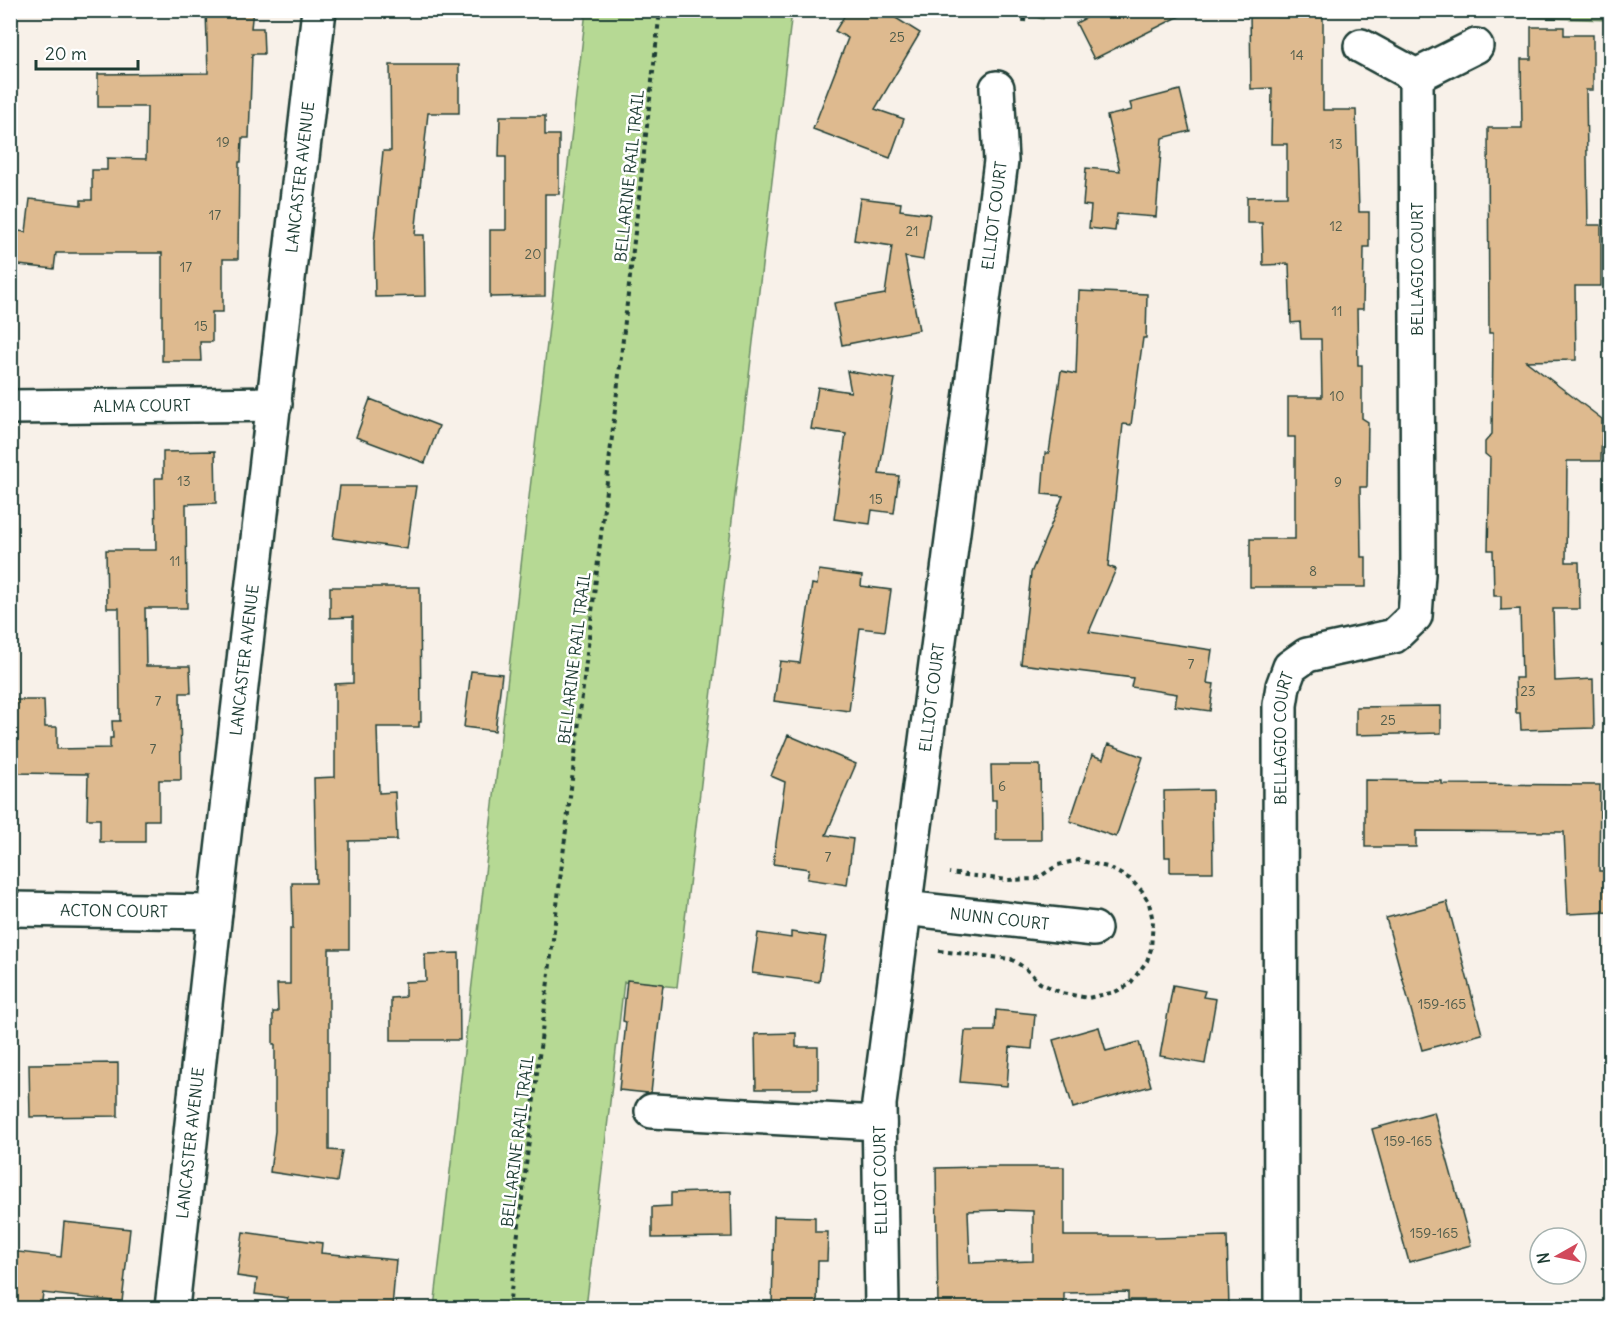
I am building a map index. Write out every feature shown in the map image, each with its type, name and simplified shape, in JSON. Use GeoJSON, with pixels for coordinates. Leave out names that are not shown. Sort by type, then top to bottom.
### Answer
{"type":"FeatureCollection","features":[{"type":"Feature","properties":{"kind":"street","name":"LANCASTER AVENUE"},"geometry":{"type":"LineString","coordinates":[[172,1308],[215,912],[319,10]]}},
{"type":"Feature","properties":{"kind":"street"},"geometry":{"type":"LineString","coordinates":[[1361,46],[1416,76],[1476,46]]}},
{"type":"Feature","properties":{"kind":"street","name":"BELLAGIO COURT"},"geometry":{"type":"LineString","coordinates":[[1281,1308],[1280,705],[1283,686],[1290,668],[1307,655],[1394,636],[1415,616],[1418,574],[1416,76]]}},
{"type":"Feature","properties":{"kind":"street","name":"ELLIOT COURT"},"geometry":{"type":"LineString","coordinates":[[882,1308],[880,1093],[1001,161],[997,88]]}},
{"type":"Feature","properties":{"kind":"street","name":"ALMA COURT"},"geometry":{"type":"LineString","coordinates":[[10,407],[274,404]]}},
{"type":"Feature","properties":{"kind":"street","name":"NUNN COURT"},"geometry":{"type":"LineString","coordinates":[[904,908],[1094,929]]}},
{"type":"Feature","properties":{"kind":"street","name":"ACTON COURT"},"geometry":{"type":"LineString","coordinates":[[10,909],[215,912]]}},
{"type":"Feature","properties":{"kind":"street"},"geometry":{"type":"LineString","coordinates":[[652,1111],[879,1123]]}},
{"type":"Feature","properties":{"kind":"path","name":"BELLARINE RAIL TRAIL"},"geometry":{"type":"LineString","coordinates":[[509,1308],[597,570],[660,10]]}},
{"type":"Feature","properties":{"kind":"path"},"geometry":{"type":"LineString","coordinates":[[1024,22],[1025,10]]}},
{"type":"Feature","properties":{"kind":"green space"},"geometry":{"type":"Polygon","coordinates":[[[1016,10],[1048,11],[1043,19],[1016,12],[1016,10]]]}},
{"type":"Feature","properties":{"kind":"green space"},"geometry":{"type":"Polygon","coordinates":[[[1337,10],[1610,10],[1610,20],[1337,11],[1337,10]]]}},
{"type":"Feature","properties":{"kind":"green space"},"geometry":{"type":"Polygon","coordinates":[[[586,11],[792,11],[677,987],[624,982],[586,1308],[434,1308],[586,11]]]}},
{"type":"Feature","properties":{"kind":"building"},"geometry":{"type":"Polygon","coordinates":[[[206,10],[253,10],[251,28],[263,28],[264,54],[252,54],[249,138],[242,138],[241,162],[239,162],[238,259],[223,259],[223,312],[212,312],[212,342],[200,342],[201,361],[162,361],[162,253],[56,253],[54,269],[10,264],[10,230],[26,232],[30,199],[81,205],[81,200],[92,200],[92,170],[107,170],[107,158],[146,159],[147,107],[98,107],[98,74],[208,73],[206,10]]]}},
{"type":"Feature","properties":{"kind":"building"},"geometry":{"type":"Polygon","coordinates":[[[848,10],[883,10],[920,33],[875,109],[904,119],[890,158],[813,129],[848,38],[835,31],[848,10]]]}},
{"type":"Feature","properties":{"kind":"building"},"geometry":{"type":"Polygon","coordinates":[[[1101,10],[1192,10],[1094,59],[1076,23],[1101,10]]]}},
{"type":"Feature","properties":{"kind":"building"},"geometry":{"type":"Polygon","coordinates":[[[1250,11],[1277,11],[1277,17],[1323,17],[1323,110],[1356,110],[1359,212],[1369,212],[1369,247],[1364,247],[1363,309],[1357,309],[1358,365],[1362,365],[1362,418],[1368,422],[1367,487],[1360,487],[1361,557],[1366,557],[1366,587],[1250,587],[1250,539],[1295,539],[1295,437],[1288,437],[1288,397],[1322,397],[1321,339],[1301,339],[1300,322],[1291,323],[1289,264],[1263,265],[1262,223],[1247,223],[1247,197],[1287,196],[1287,144],[1271,144],[1272,88],[1251,89],[1250,11]]]}},
{"type":"Feature","properties":{"kind":"building"},"geometry":{"type":"Polygon","coordinates":[[[1531,27],[1564,27],[1564,35],[1593,35],[1593,90],[1586,90],[1588,225],[1601,225],[1601,286],[1575,286],[1576,360],[1526,361],[1602,419],[1601,461],[1567,461],[1566,562],[1579,562],[1580,609],[1553,609],[1555,681],[1593,679],[1594,728],[1521,730],[1520,713],[1516,713],[1515,678],[1522,678],[1520,609],[1501,610],[1501,596],[1494,596],[1493,550],[1488,550],[1490,458],[1485,454],[1485,442],[1492,434],[1493,333],[1489,333],[1488,128],[1522,128],[1521,59],[1531,59],[1531,27]]]}},
{"type":"Feature","properties":{"kind":"building"},"geometry":{"type":"Polygon","coordinates":[[[390,65],[459,65],[459,113],[428,113],[415,235],[424,235],[425,296],[375,297],[374,243],[383,151],[391,151],[390,65]]]}},
{"type":"Feature","properties":{"kind":"building"},"geometry":{"type":"Polygon","coordinates":[[[1180,90],[1190,131],[1162,138],[1156,217],[1117,214],[1115,231],[1089,228],[1091,206],[1083,205],[1086,168],[1120,171],[1107,116],[1132,110],[1130,103],[1180,90]]]}},
{"type":"Feature","properties":{"kind":"building"},"geometry":{"type":"Polygon","coordinates":[[[500,116],[545,116],[545,135],[559,135],[559,194],[545,194],[545,296],[490,297],[490,230],[506,230],[506,157],[499,157],[500,116]]]}},
{"type":"Feature","properties":{"kind":"building"},"geometry":{"type":"Polygon","coordinates":[[[860,198],[901,203],[900,210],[930,214],[923,260],[905,257],[919,330],[842,345],[834,303],[885,294],[892,246],[854,240],[860,198]]]}},
{"type":"Feature","properties":{"kind":"building"},"geometry":{"type":"Polygon","coordinates":[[[1079,291],[1147,294],[1146,338],[1143,338],[1131,425],[1123,424],[1108,566],[1116,569],[1089,632],[1212,650],[1207,683],[1214,684],[1210,711],[1175,706],[1177,694],[1131,687],[1133,678],[1021,664],[1031,573],[1063,496],[1042,494],[1045,453],[1049,453],[1061,371],[1076,374],[1079,291]]]}},
{"type":"Feature","properties":{"kind":"building"},"geometry":{"type":"Polygon","coordinates":[[[847,371],[895,379],[879,474],[899,476],[894,513],[872,510],[870,524],[834,519],[846,434],[811,429],[818,387],[851,392],[847,371]]]}},
{"type":"Feature","properties":{"kind":"building"},"geometry":{"type":"Polygon","coordinates":[[[370,399],[439,426],[425,463],[356,437],[370,399]]]}},
{"type":"Feature","properties":{"kind":"building"},"geometry":{"type":"Polygon","coordinates":[[[215,451],[216,503],[186,504],[187,608],[145,608],[146,666],[190,666],[191,693],[180,693],[181,780],[159,780],[159,820],[145,820],[145,842],[100,842],[100,819],[87,819],[88,774],[13,773],[12,700],[44,700],[45,727],[57,727],[57,749],[110,748],[110,738],[113,738],[112,721],[120,721],[119,608],[107,608],[106,550],[156,550],[155,478],[163,478],[163,452],[215,451]]]}},
{"type":"Feature","properties":{"kind":"building"},"geometry":{"type":"Polygon","coordinates":[[[340,486],[416,486],[407,549],[333,538],[340,486]]]}},
{"type":"Feature","properties":{"kind":"building"},"geometry":{"type":"Polygon","coordinates":[[[819,570],[862,576],[861,586],[891,590],[885,631],[860,628],[849,711],[774,701],[780,661],[800,663],[812,584],[817,585],[819,570]]]}},
{"type":"Feature","properties":{"kind":"building"},"geometry":{"type":"Polygon","coordinates":[[[330,587],[420,587],[421,722],[419,722],[419,727],[377,727],[379,793],[395,792],[397,840],[349,841],[349,949],[329,949],[329,1150],[342,1151],[337,1182],[270,1172],[275,1131],[273,1012],[278,1012],[277,984],[290,984],[290,928],[293,928],[292,883],[316,883],[314,778],[335,777],[335,684],[353,683],[353,617],[330,618],[330,587]]]}},
{"type":"Feature","properties":{"kind":"building"},"geometry":{"type":"Polygon","coordinates":[[[471,671],[502,674],[495,731],[464,727],[471,671]]]}},
{"type":"Feature","properties":{"kind":"building"},"geometry":{"type":"Polygon","coordinates":[[[1441,706],[1441,733],[1356,735],[1356,707],[1441,706]]]}},
{"type":"Feature","properties":{"kind":"building"},"geometry":{"type":"Polygon","coordinates":[[[788,735],[856,764],[826,835],[853,839],[847,885],[807,879],[809,869],[773,864],[785,782],[771,776],[788,735]]]}},
{"type":"Feature","properties":{"kind":"building"},"geometry":{"type":"Polygon","coordinates":[[[1108,744],[1143,757],[1116,837],[1070,821],[1092,755],[1103,759],[1108,744]]]}},
{"type":"Feature","properties":{"kind":"building"},"geometry":{"type":"Polygon","coordinates":[[[991,765],[1040,765],[1041,840],[996,840],[996,800],[992,800],[991,765]]]}},
{"type":"Feature","properties":{"kind":"building"},"geometry":{"type":"Polygon","coordinates":[[[1365,780],[1442,781],[1442,784],[1600,785],[1599,871],[1608,871],[1610,912],[1568,914],[1564,832],[1416,831],[1416,847],[1365,847],[1365,780]]]}},
{"type":"Feature","properties":{"kind":"building"},"geometry":{"type":"Polygon","coordinates":[[[1212,790],[1213,872],[1170,872],[1170,857],[1165,857],[1164,791],[1212,790]]]}},
{"type":"Feature","properties":{"kind":"building"},"geometry":{"type":"Polygon","coordinates":[[[1447,902],[1482,1034],[1422,1050],[1386,918],[1447,902]]]}},
{"type":"Feature","properties":{"kind":"building"},"geometry":{"type":"Polygon","coordinates":[[[791,932],[826,937],[819,982],[752,973],[758,933],[791,938],[791,932]]]}},
{"type":"Feature","properties":{"kind":"building"},"geometry":{"type":"Polygon","coordinates":[[[459,953],[460,1040],[391,1040],[391,998],[405,997],[405,982],[426,981],[425,954],[459,953]]]}},
{"type":"Feature","properties":{"kind":"building"},"geometry":{"type":"Polygon","coordinates":[[[627,980],[663,984],[651,1093],[619,1090],[626,1022],[623,1021],[627,980]]]}},
{"type":"Feature","properties":{"kind":"building"},"geometry":{"type":"Polygon","coordinates":[[[1173,985],[1205,991],[1203,997],[1216,999],[1205,1064],[1160,1056],[1173,985]]]}},
{"type":"Feature","properties":{"kind":"building"},"geometry":{"type":"Polygon","coordinates":[[[996,1010],[1035,1014],[1032,1049],[1010,1047],[1007,1086],[960,1082],[965,1031],[995,1031],[996,1010]]]}},
{"type":"Feature","properties":{"kind":"building"},"geometry":{"type":"Polygon","coordinates":[[[1099,1027],[1106,1051],[1139,1042],[1151,1086],[1073,1108],[1053,1040],[1099,1027]]]}},
{"type":"Feature","properties":{"kind":"building"},"geometry":{"type":"Polygon","coordinates":[[[796,1033],[796,1047],[818,1047],[818,1089],[756,1089],[755,1034],[796,1033]]]}},
{"type":"Feature","properties":{"kind":"building"},"geometry":{"type":"Polygon","coordinates":[[[118,1063],[118,1116],[30,1117],[29,1064],[118,1063]]]}},
{"type":"Feature","properties":{"kind":"building"},"geometry":{"type":"Polygon","coordinates":[[[1434,1112],[1471,1245],[1409,1262],[1372,1129],[1434,1112]]]}},
{"type":"Feature","properties":{"kind":"building"},"geometry":{"type":"Polygon","coordinates":[[[1064,1167],[1064,1236],[1154,1236],[1154,1238],[1227,1236],[1229,1308],[1159,1307],[1159,1300],[1128,1300],[1128,1292],[1064,1293],[1064,1306],[938,1307],[936,1168],[1064,1167]],[[968,1211],[970,1263],[1033,1261],[1033,1211],[968,1211]]]}},
{"type":"Feature","properties":{"kind":"building"},"geometry":{"type":"Polygon","coordinates":[[[731,1191],[732,1237],[652,1238],[652,1207],[671,1206],[671,1193],[731,1191]]]}},
{"type":"Feature","properties":{"kind":"building"},"geometry":{"type":"Polygon","coordinates":[[[774,1216],[815,1217],[815,1232],[828,1232],[827,1261],[818,1261],[817,1308],[772,1308],[774,1216]]]}},
{"type":"Feature","properties":{"kind":"building"},"geometry":{"type":"Polygon","coordinates":[[[64,1222],[130,1229],[122,1302],[43,1293],[41,1308],[15,1308],[15,1303],[10,1302],[10,1251],[61,1257],[64,1222]]]}},
{"type":"Feature","properties":{"kind":"building"},"geometry":{"type":"Polygon","coordinates":[[[243,1232],[322,1243],[321,1253],[396,1260],[392,1308],[315,1308],[286,1305],[288,1298],[255,1294],[257,1279],[237,1276],[243,1232]]]}}]}
